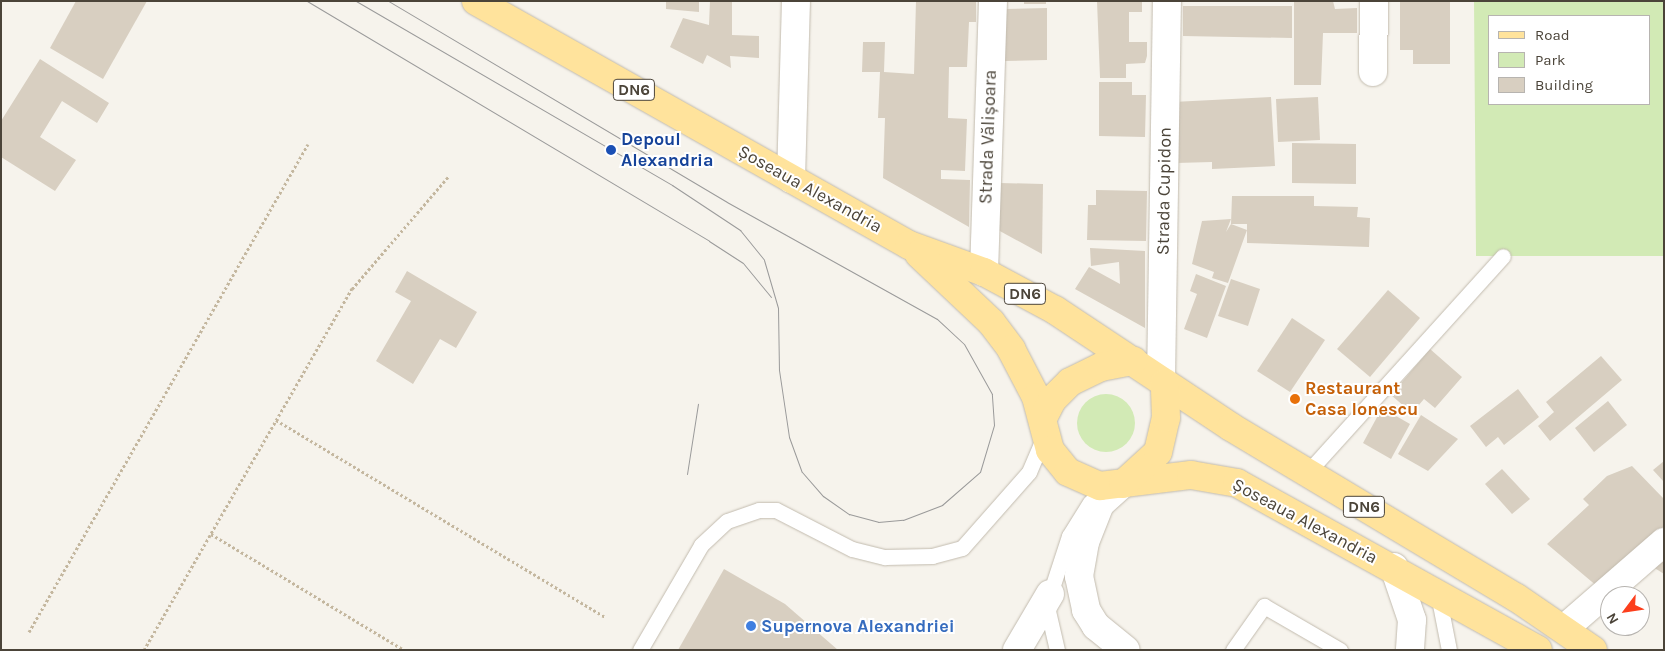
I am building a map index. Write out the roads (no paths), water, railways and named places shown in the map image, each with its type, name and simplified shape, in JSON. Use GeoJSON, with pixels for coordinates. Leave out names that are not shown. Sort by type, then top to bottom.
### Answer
{"type":"FeatureCollection","features":[{"type":"Feature","properties":{"kind":"main road","name":"Șoseaua Alexandria"},"geometry":{"type":"LineString","coordinates":[[476,1],[909,245],[984,272],[1055,310],[1308,474],[1566,628],[1593,650]]}},
{"type":"Feature","properties":{"kind":"main road","name":"Șoseaua Alexandria"},"geometry":{"type":"LineString","coordinates":[[909,245],[991,322],[1022,364],[1044,426],[1068,472],[1110,486],[1173,476],[1222,478],[1256,491],[1394,567],[1538,650]]}},
{"type":"Feature","properties":{"kind":"main road"},"geometry":{"type":"LineString","coordinates":[[1044,426],[1052,400],[1070,382],[1101,367],[1133,361]]}},
{"type":"Feature","properties":{"kind":"main road"},"geometry":{"type":"LineString","coordinates":[[1110,486],[1158,452],[1166,418],[1163,381]]}},
{"type":"Feature","properties":{"kind":"street"},"geometry":{"type":"LineString","coordinates":[[791,179],[796,1]]}},
{"type":"Feature","properties":{"kind":"street","name":"Strada Vălișoara"},"geometry":{"type":"LineString","coordinates":[[984,272],[993,1]]}},
{"type":"Feature","properties":{"kind":"street","name":"Strada Cupidon"},"geometry":{"type":"LineString","coordinates":[[1163,381],[1167,1]]}},
{"type":"Feature","properties":{"kind":"street"},"geometry":{"type":"LineString","coordinates":[[1374,1],[1374,72]]}},
{"type":"Feature","properties":{"kind":"street"},"geometry":{"type":"LineString","coordinates":[[1110,486],[1100,504],[1085,542],[1079,576],[1086,610],[1096,626],[1126,650]]}},
{"type":"Feature","properties":{"kind":"street"},"geometry":{"type":"LineString","coordinates":[[1566,628],[1664,542]]}},
{"type":"Feature","properties":{"kind":"street"},"geometry":{"type":"LineString","coordinates":[[1394,567],[1412,620],[1410,650]]}},
{"type":"Feature","properties":{"kind":"street"},"geometry":{"type":"LineString","coordinates":[[1017,650],[1050,594]]}},
{"type":"Feature","properties":{"kind":"lane"},"geometry":{"type":"LineString","coordinates":[[1308,474],[1503,256]]}},
{"type":"Feature","properties":{"kind":"lane"},"geometry":{"type":"LineString","coordinates":[[640,650],[701,545],[727,521],[759,510],[776,510],[852,548],[885,557],[932,556],[962,548],[1029,472],[1044,426]]}},
{"type":"Feature","properties":{"kind":"lane"},"geometry":{"type":"LineString","coordinates":[[1057,650],[1048,612],[1050,594],[1068,536],[1110,486]]}},
{"type":"Feature","properties":{"kind":"lane"},"geometry":{"type":"LineString","coordinates":[[1437,593],[1449,650]]}},
{"type":"Feature","properties":{"kind":"lane"},"geometry":{"type":"LineString","coordinates":[[1234,650],[1264,606],[1340,650]]}},
{"type":"Feature","properties":{"kind":"tram line"},"geometry":{"type":"LineString","coordinates":[[307,1],[709,241],[743,263],[771,297]]}},
{"type":"Feature","properties":{"kind":"tram line"},"geometry":{"type":"LineString","coordinates":[[356,1],[672,185],[740,230],[764,260],[778,308],[779,370],[789,437],[802,472],[823,496],[849,514],[878,522],[903,520],[942,505],[980,472],[994,425],[992,394],[964,344],[937,319],[727,202],[388,1]]}},
{"type":"Feature","properties":{"kind":"tram line"},"geometry":{"type":"LineString","coordinates":[[687,474],[698,404]]}},
{"type":"Feature","properties":{"kind":"place","name":"Depoul Alexandria"},"geometry":{"type":"Point","coordinates":[611,150]}},
{"type":"Feature","properties":{"kind":"place","name":"Restaurant Casa Ionescu"},"geometry":{"type":"Point","coordinates":[1295,399]}},
{"type":"Feature","properties":{"kind":"place","name":"Supernova Alexandriei"},"geometry":{"type":"Point","coordinates":[751,626]}}]}
